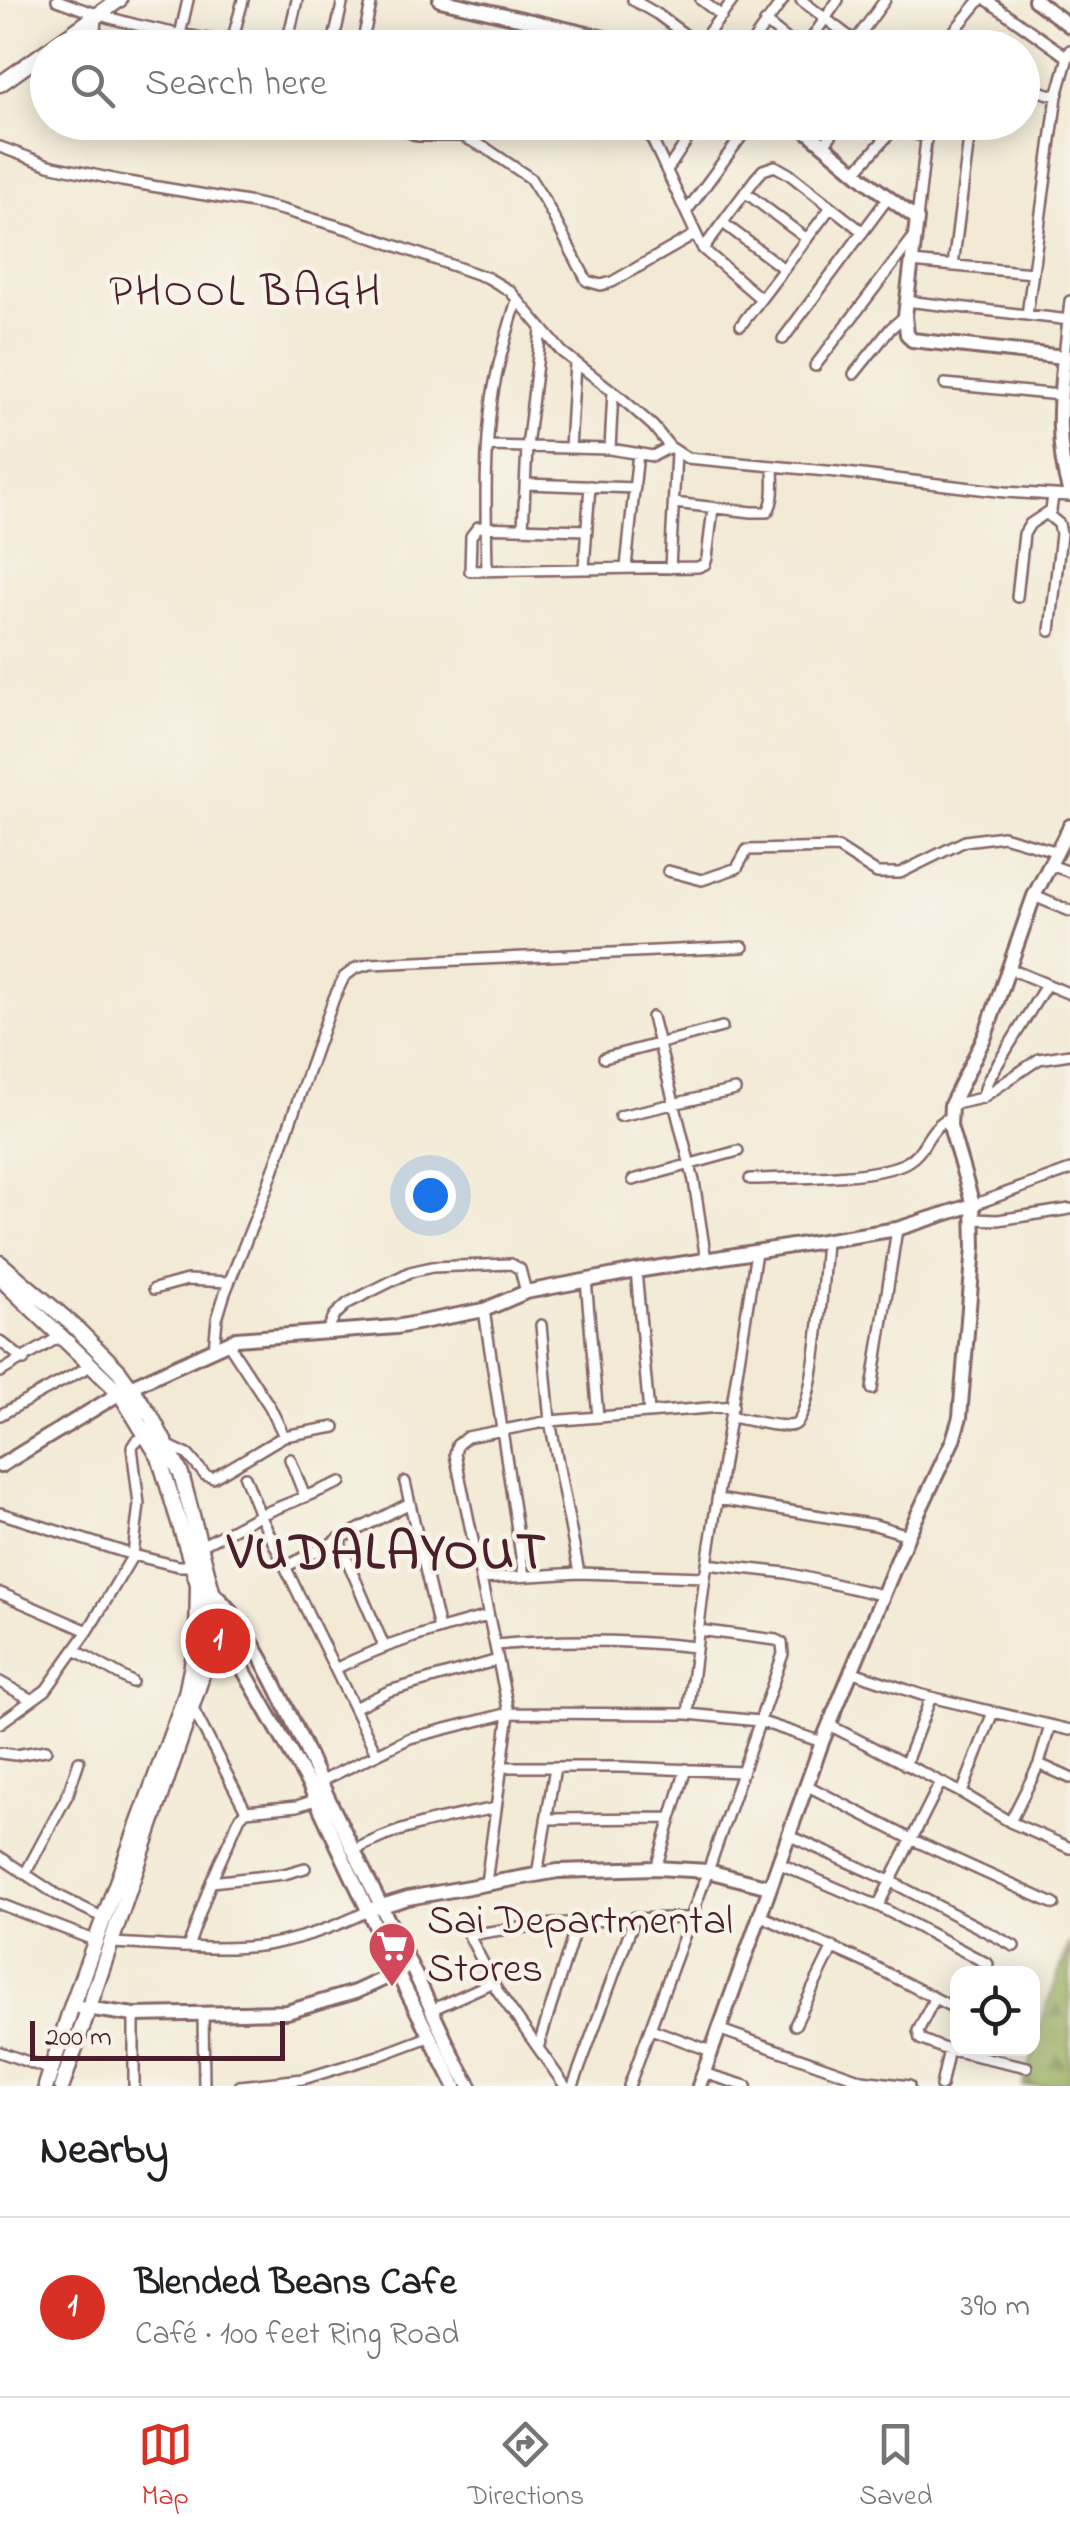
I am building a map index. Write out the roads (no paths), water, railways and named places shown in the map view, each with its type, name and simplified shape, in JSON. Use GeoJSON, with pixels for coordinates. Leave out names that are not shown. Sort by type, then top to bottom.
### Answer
{"type":"FeatureCollection","features":[{"type":"Feature","properties":{"kind":"main road"},"geometry":{"type":"LineString","coordinates":[[76,30],[119,0]]}},
{"type":"Feature","properties":{"kind":"main road"},"geometry":{"type":"LineString","coordinates":[[0,84],[30,63]]}},
{"type":"Feature","properties":{"kind":"main road"},"geometry":{"type":"LineString","coordinates":[[0,1263],[119,1371],[159,1457],[194,1566],[205,1588]]}},
{"type":"Feature","properties":{"kind":"main road"},"geometry":{"type":"LineString","coordinates":[[0,1278],[151,1416],[181,1474],[205,1588],[208,1645],[192,1706],[104,1942],[72,2005],[46,2086]]}},
{"type":"Feature","properties":{"kind":"main road"},"geometry":{"type":"LineString","coordinates":[[62,2086],[88,2008],[104,1942],[104,1918],[186,1694],[205,1606]]}},
{"type":"Feature","properties":{"kind":"street"},"geometry":{"type":"LineString","coordinates":[[57,0],[96,16],[152,30]]}},
{"type":"Feature","properties":{"kind":"street"},"geometry":{"type":"LineString","coordinates":[[181,30],[188,0]]}},
{"type":"Feature","properties":{"kind":"street"},"geometry":{"type":"LineString","coordinates":[[235,30],[242,0]]}},
{"type":"Feature","properties":{"kind":"street"},"geometry":{"type":"LineString","coordinates":[[290,30],[297,0]]}},
{"type":"Feature","properties":{"kind":"street"},"geometry":{"type":"LineString","coordinates":[[336,30],[344,0]]}},
{"type":"Feature","properties":{"kind":"street"},"geometry":{"type":"LineString","coordinates":[[365,30],[372,0]]}},
{"type":"Feature","properties":{"kind":"street"},"geometry":{"type":"LineString","coordinates":[[444,0],[561,30]]}},
{"type":"Feature","properties":{"kind":"street"},"geometry":{"type":"LineString","coordinates":[[634,0],[677,30]]}},
{"type":"Feature","properties":{"kind":"street"},"geometry":{"type":"LineString","coordinates":[[701,0],[722,16]]}},
{"type":"Feature","properties":{"kind":"street"},"geometry":{"type":"LineString","coordinates":[[711,30],[734,0]]}},
{"type":"Feature","properties":{"kind":"street"},"geometry":{"type":"LineString","coordinates":[[760,30],[783,0]]}},
{"type":"Feature","properties":{"kind":"street"},"geometry":{"type":"LineString","coordinates":[[801,0],[838,30]]}},
{"type":"Feature","properties":{"kind":"street"},"geometry":{"type":"LineString","coordinates":[[816,30],[838,0]]}},
{"type":"Feature","properties":{"kind":"street"},"geometry":{"type":"LineString","coordinates":[[863,30],[885,0]]}},
{"type":"Feature","properties":{"kind":"street"},"geometry":{"type":"LineString","coordinates":[[955,30],[983,0],[1030,30]]}},
{"type":"Feature","properties":{"kind":"street"},"geometry":{"type":"LineString","coordinates":[[1035,0],[1070,26]]}},
{"type":"Feature","properties":{"kind":"street"},"geometry":{"type":"LineString","coordinates":[[95,30],[96,16]]}},
{"type":"Feature","properties":{"kind":"street"},"geometry":{"type":"LineString","coordinates":[[765,22],[776,30]]}},
{"type":"Feature","properties":{"kind":"street"},"geometry":{"type":"LineString","coordinates":[[1027,314],[1057,96],[1065,85],[1068,54],[1040,36]]}},
{"type":"Feature","properties":{"kind":"street"},"geometry":{"type":"LineString","coordinates":[[1040,92],[1057,96]]}},
{"type":"Feature","properties":{"kind":"street"},"geometry":{"type":"LineString","coordinates":[[470,140],[530,178],[582,274],[593,284],[612,282],[696,234]]}},
{"type":"Feature","properties":{"kind":"street"},"geometry":{"type":"LineString","coordinates":[[653,140],[704,249],[761,299]]}},
{"type":"Feature","properties":{"kind":"street"},"geometry":{"type":"LineString","coordinates":[[668,169],[687,140]]}},
{"type":"Feature","properties":{"kind":"street"},"geometry":{"type":"LineString","coordinates":[[686,212],[739,140]]}},
{"type":"Feature","properties":{"kind":"street"},"geometry":{"type":"LineString","coordinates":[[818,140],[916,219]]}},
{"type":"Feature","properties":{"kind":"street"},"geometry":{"type":"LineString","coordinates":[[824,145],[828,140]]}},
{"type":"Feature","properties":{"kind":"street"},"geometry":{"type":"LineString","coordinates":[[855,172],[883,140]]}},
{"type":"Feature","properties":{"kind":"street"},"geometry":{"type":"LineString","coordinates":[[926,140],[906,308],[907,334],[912,340],[1064,357]]}},
{"type":"Feature","properties":{"kind":"street"},"geometry":{"type":"LineString","coordinates":[[953,266],[969,140]]}},
{"type":"Feature","properties":{"kind":"street"},"geometry":{"type":"LineString","coordinates":[[0,147],[49,165],[253,203],[334,225],[500,283],[575,363],[652,426],[673,450],[703,460],[1070,495],[1060,453],[1065,411],[1060,396],[1070,301]]}},
{"type":"Feature","properties":{"kind":"street"},"geometry":{"type":"LineString","coordinates":[[704,249],[745,192],[764,170],[775,166],[863,232]]}},
{"type":"Feature","properties":{"kind":"street"},"geometry":{"type":"LineString","coordinates":[[745,192],[807,239]]}},
{"type":"Feature","properties":{"kind":"street"},"geometry":{"type":"LineString","coordinates":[[783,339],[888,198]]}},
{"type":"Feature","properties":{"kind":"street"},"geometry":{"type":"LineString","coordinates":[[742,325],[832,207]]}},
{"type":"Feature","properties":{"kind":"street"},"geometry":{"type":"LineString","coordinates":[[723,223],[784,269]]}},
{"type":"Feature","properties":{"kind":"street"},"geometry":{"type":"LineString","coordinates":[[815,366],[914,236]]}},
{"type":"Feature","properties":{"kind":"street"},"geometry":{"type":"LineString","coordinates":[[911,262],[1032,273]]}},
{"type":"Feature","properties":{"kind":"street"},"geometry":{"type":"LineString","coordinates":[[487,572],[488,446],[494,383],[517,300]]}},
{"type":"Feature","properties":{"kind":"street"},"geometry":{"type":"LineString","coordinates":[[906,308],[1069,319]]}},
{"type":"Feature","properties":{"kind":"street"},"geometry":{"type":"LineString","coordinates":[[854,374],[906,308]]}},
{"type":"Feature","properties":{"kind":"street"},"geometry":{"type":"LineString","coordinates":[[524,528],[528,448],[542,330]]}},
{"type":"Feature","properties":{"kind":"street"},"geometry":{"type":"LineString","coordinates":[[570,448],[575,363]]}},
{"type":"Feature","properties":{"kind":"street"},"geometry":{"type":"LineString","coordinates":[[946,384],[1060,396]]}},
{"type":"Feature","properties":{"kind":"street"},"geometry":{"type":"LineString","coordinates":[[610,449],[612,391]]}},
{"type":"Feature","properties":{"kind":"street"},"geometry":{"type":"LineString","coordinates":[[488,446],[610,449],[653,456],[673,450]]}},
{"type":"Feature","properties":{"kind":"street"},"geometry":{"type":"LineString","coordinates":[[670,568],[673,450]]}},
{"type":"Feature","properties":{"kind":"street"},"geometry":{"type":"LineString","coordinates":[[626,568],[638,453]]}},
{"type":"Feature","properties":{"kind":"street"},"geometry":{"type":"LineString","coordinates":[[674,503],[767,512],[772,502],[773,466]]}},
{"type":"Feature","properties":{"kind":"street"},"geometry":{"type":"LineString","coordinates":[[526,484],[634,488]]}},
{"type":"Feature","properties":{"kind":"street"},"geometry":{"type":"LineString","coordinates":[[584,568],[590,486]]}},
{"type":"Feature","properties":{"kind":"street"},"geometry":{"type":"LineString","coordinates":[[1017,597],[1024,534],[1030,524],[1052,510],[1053,496]]}},
{"type":"Feature","properties":{"kind":"street"},"geometry":{"type":"LineString","coordinates":[[587,530],[478,527],[471,536],[470,571],[698,567],[708,558],[713,508]]}},
{"type":"Feature","properties":{"kind":"street"},"geometry":{"type":"LineString","coordinates":[[1047,514],[1059,524],[1061,534],[1050,632]]}},
{"type":"Feature","properties":{"kind":"street"},"geometry":{"type":"LineString","coordinates":[[750,1179],[838,1175],[897,1167],[913,1158],[950,1111],[985,1036],[1034,896],[1070,826]]}},
{"type":"Feature","properties":{"kind":"street"},"geometry":{"type":"LineString","coordinates":[[668,871],[702,880],[737,868],[747,850],[824,847],[838,848],[877,874],[900,874],[965,840],[1004,836],[1058,852]]}},
{"type":"Feature","properties":{"kind":"street"},"geometry":{"type":"LineString","coordinates":[[1050,865],[1070,872]]}},
{"type":"Feature","properties":{"kind":"street"},"geometry":{"type":"LineString","coordinates":[[1034,896],[1070,911]]}},
{"type":"Feature","properties":{"kind":"street"},"geometry":{"type":"LineString","coordinates":[[214,1349],[229,1282],[344,977],[371,964],[744,948]]}},
{"type":"Feature","properties":{"kind":"street"},"geometry":{"type":"LineString","coordinates":[[1010,969],[1070,994]]}},
{"type":"Feature","properties":{"kind":"street"},"geometry":{"type":"LineString","coordinates":[[982,1098],[988,1080],[1046,985]]}},
{"type":"Feature","properties":{"kind":"street"},"geometry":{"type":"LineString","coordinates":[[652,1017],[690,1165],[706,1260]]}},
{"type":"Feature","properties":{"kind":"street"},"geometry":{"type":"LineString","coordinates":[[604,1058],[722,1027]]}},
{"type":"Feature","properties":{"kind":"street"},"geometry":{"type":"LineString","coordinates":[[950,1111],[982,1098],[1039,1059],[1070,1054]]}},
{"type":"Feature","properties":{"kind":"street"},"geometry":{"type":"LineString","coordinates":[[620,1116],[735,1090]]}},
{"type":"Feature","properties":{"kind":"street"},"geometry":{"type":"LineString","coordinates":[[746,2086],[701,2080],[822,1742],[960,1417],[974,1247],[973,1212],[950,1126],[950,1111]]}},
{"type":"Feature","properties":{"kind":"street"},"geometry":{"type":"LineString","coordinates":[[632,1180],[738,1150]]}},
{"type":"Feature","properties":{"kind":"street"},"geometry":{"type":"LineString","coordinates":[[0,1466],[125,1390],[236,1339],[396,1328],[484,1310],[526,1292],[586,1280],[897,1229],[973,1212],[1070,1170]]}},
{"type":"Feature","properties":{"kind":"street"},"geometry":{"type":"LineString","coordinates":[[973,1212],[998,1220],[1070,1209]]}},
{"type":"Feature","properties":{"kind":"street"},"geometry":{"type":"LineString","coordinates":[[872,1390],[897,1229]]}},
{"type":"Feature","properties":{"kind":"street"},"geometry":{"type":"LineString","coordinates":[[731,1418],[789,1426],[802,1418],[811,1385],[826,1240]]}},
{"type":"Feature","properties":{"kind":"street"},"geometry":{"type":"LineString","coordinates":[[688,1714],[705,1577],[756,1252]]}},
{"type":"Feature","properties":{"kind":"street"},"geometry":{"type":"LineString","coordinates":[[326,1332],[335,1315],[348,1303],[410,1272],[432,1267],[511,1264],[520,1269],[526,1292]]}},
{"type":"Feature","properties":{"kind":"street"},"geometry":{"type":"LineString","coordinates":[[636,1271],[649,1413]]}},
{"type":"Feature","properties":{"kind":"street"},"geometry":{"type":"LineString","coordinates":[[154,1290],[187,1280],[229,1282]]}},
{"type":"Feature","properties":{"kind":"street"},"geometry":{"type":"LineString","coordinates":[[586,1280],[598,1417]]}},
{"type":"Feature","properties":{"kind":"street"},"geometry":{"type":"LineString","coordinates":[[484,1310],[524,1576]]}},
{"type":"Feature","properties":{"kind":"street"},"geometry":{"type":"LineString","coordinates":[[541,1326],[550,1421],[579,1573]]}},
{"type":"Feature","properties":{"kind":"street"},"geometry":{"type":"LineString","coordinates":[[0,1372],[61,1336]]}},
{"type":"Feature","properties":{"kind":"street"},"geometry":{"type":"LineString","coordinates":[[0,1341],[24,1360]]}},
{"type":"Feature","properties":{"kind":"street"},"geometry":{"type":"LineString","coordinates":[[228,1342],[284,1436]]}},
{"type":"Feature","properties":{"kind":"street"},"geometry":{"type":"LineString","coordinates":[[0,1416],[92,1364]]}},
{"type":"Feature","properties":{"kind":"street"},"geometry":{"type":"LineString","coordinates":[[486,1883],[509,1713],[455,1449],[467,1437],[550,1421],[733,1406]]}},
{"type":"Feature","properties":{"kind":"street"},"geometry":{"type":"LineString","coordinates":[[166,1446],[188,1455],[205,1476],[213,1478],[284,1436],[334,1427]]}},
{"type":"Feature","properties":{"kind":"street"},"geometry":{"type":"LineString","coordinates":[[0,1723],[46,1690],[88,1631],[133,1555],[139,1504],[131,1454],[135,1442],[146,1436]]}},
{"type":"Feature","properties":{"kind":"street"},"geometry":{"type":"LineString","coordinates":[[290,1459],[304,1496]]}},
{"type":"Feature","properties":{"kind":"street"},"geometry":{"type":"LineString","coordinates":[[244,1476],[376,1753]]}},
{"type":"Feature","properties":{"kind":"street"},"geometry":{"type":"LineString","coordinates":[[199,1547],[260,1515],[341,1482]]}},
{"type":"Feature","properties":{"kind":"street"},"geometry":{"type":"LineString","coordinates":[[405,1482],[439,1629]]}},
{"type":"Feature","properties":{"kind":"street"},"geometry":{"type":"LineString","coordinates":[[718,1499],[908,1535]]}},
{"type":"Feature","properties":{"kind":"street"},"geometry":{"type":"LineString","coordinates":[[285,1567],[410,1503]]}},
{"type":"Feature","properties":{"kind":"street"},"geometry":{"type":"LineString","coordinates":[[0,1513],[133,1555],[194,1566]]}},
{"type":"Feature","properties":{"kind":"street"},"geometry":{"type":"LineString","coordinates":[[338,1539],[384,1646]]}},
{"type":"Feature","properties":{"kind":"street"},"geometry":{"type":"LineString","coordinates":[[707,1564],[786,1573],[882,1596]]}},
{"type":"Feature","properties":{"kind":"street"},"geometry":{"type":"LineString","coordinates":[[481,1579],[579,1573],[705,1577]]}},
{"type":"Feature","properties":{"kind":"street"},"geometry":{"type":"LineString","coordinates":[[205,1588],[230,1610],[264,1665],[315,1790],[404,1969],[455,2086]]}},
{"type":"Feature","properties":{"kind":"street"},"geometry":{"type":"LineString","coordinates":[[0,1594],[88,1631]]}},
{"type":"Feature","properties":{"kind":"street"},"geometry":{"type":"LineString","coordinates":[[205,1606],[353,1850],[374,1908]]}},
{"type":"Feature","properties":{"kind":"street"},"geometry":{"type":"LineString","coordinates":[[335,1668],[384,1646],[488,1616]]}},
{"type":"Feature","properties":{"kind":"street"},"geometry":{"type":"LineString","coordinates":[[630,2086],[783,1654],[782,1643],[766,1637],[698,1630]]}},
{"type":"Feature","properties":{"kind":"street"},"geometry":{"type":"LineString","coordinates":[[495,1645],[579,1640],[696,1647]]}},
{"type":"Feature","properties":{"kind":"street"},"geometry":{"type":"LineString","coordinates":[[75,1650],[132,1682]]}},
{"type":"Feature","properties":{"kind":"street"},"geometry":{"type":"LineString","coordinates":[[354,1708],[389,1691],[498,1660]]}},
{"type":"Feature","properties":{"kind":"street"},"geometry":{"type":"LineString","coordinates":[[850,1671],[931,1697],[1070,1730]]}},
{"type":"Feature","properties":{"kind":"street"},"geometry":{"type":"LineString","coordinates":[[0,1682],[32,1700]]}},
{"type":"Feature","properties":{"kind":"street"},"geometry":{"type":"LineString","coordinates":[[905,1765],[931,1697]]}},
{"type":"Feature","properties":{"kind":"street"},"geometry":{"type":"LineString","coordinates":[[192,1706],[246,1811]]}},
{"type":"Feature","properties":{"kind":"street"},"geometry":{"type":"LineString","coordinates":[[962,1794],[993,1712]]}},
{"type":"Feature","properties":{"kind":"street"},"geometry":{"type":"LineString","coordinates":[[188,1947],[211,1882],[246,1811],[297,1806],[315,1790],[376,1753],[410,1738],[509,1713],[688,1714],[758,1721],[822,1742]]}},
{"type":"Feature","properties":{"kind":"street"},"geometry":{"type":"LineString","coordinates":[[829,1725],[1010,1822],[1070,1848]]}},
{"type":"Feature","properties":{"kind":"street"},"geometry":{"type":"LineString","coordinates":[[1010,1822],[1039,1764],[1050,1726]]}},
{"type":"Feature","properties":{"kind":"street"},"geometry":{"type":"LineString","coordinates":[[0,1754],[46,1750]]}},
{"type":"Feature","properties":{"kind":"street"},"geometry":{"type":"LineString","coordinates":[[26,1874],[68,1794],[79,1761]]}},
{"type":"Feature","properties":{"kind":"street"},"geometry":{"type":"LineString","coordinates":[[1039,1764],[1070,1778]]}},
{"type":"Feature","properties":{"kind":"street"},"geometry":{"type":"LineString","coordinates":[[502,1767],[742,1772]]}},
{"type":"Feature","properties":{"kind":"street"},"geometry":{"type":"LineString","coordinates":[[537,1875],[556,1767]]}},
{"type":"Feature","properties":{"kind":"street"},"geometry":{"type":"LineString","coordinates":[[656,1868],[686,1769]]}},
{"type":"Feature","properties":{"kind":"street"},"geometry":{"type":"LineString","coordinates":[[878,1906],[940,1783]]}},
{"type":"Feature","properties":{"kind":"street"},"geometry":{"type":"LineString","coordinates":[[806,1786],[1054,1904]]}},
{"type":"Feature","properties":{"kind":"street"},"geometry":{"type":"LineString","coordinates":[[353,1850],[407,1827],[496,1808]]}},
{"type":"Feature","properties":{"kind":"street"},"geometry":{"type":"LineString","coordinates":[[546,1818],[671,1818]]}},
{"type":"Feature","properties":{"kind":"street"},"geometry":{"type":"LineString","coordinates":[[788,1835],[890,1881],[1014,1946]]}},
{"type":"Feature","properties":{"kind":"street"},"geometry":{"type":"LineString","coordinates":[[0,1857],[57,1895],[104,1918]]}},
{"type":"Feature","properties":{"kind":"street"},"geometry":{"type":"LineString","coordinates":[[778,1863],[878,1906],[988,1964]]}},
{"type":"Feature","properties":{"kind":"street"},"geometry":{"type":"LineString","coordinates":[[211,1882],[305,1868]]}},
{"type":"Feature","properties":{"kind":"street"},"geometry":{"type":"LineString","coordinates":[[0,1904],[104,1942],[262,1946],[305,1937],[408,1898],[558,1871],[708,1871],[769,1887]]}},
{"type":"Feature","properties":{"kind":"street"},"geometry":{"type":"LineString","coordinates":[[759,1915],[833,1947],[950,2006]]}},
{"type":"Feature","properties":{"kind":"street"},"geometry":{"type":"LineString","coordinates":[[573,2086],[635,1917]]}},
{"type":"Feature","properties":{"kind":"street"},"geometry":{"type":"LineString","coordinates":[[469,1936],[578,1920],[691,1918]]}},
{"type":"Feature","properties":{"kind":"street"},"geometry":{"type":"LineString","coordinates":[[538,2048],[578,1920]]}},
{"type":"Feature","properties":{"kind":"street"},"geometry":{"type":"LineString","coordinates":[[462,1922],[493,1982],[565,2086]]}},
{"type":"Feature","properties":{"kind":"street"},"geometry":{"type":"LineString","coordinates":[[796,2024],[833,1947]]}},
{"type":"Feature","properties":{"kind":"street"},"geometry":{"type":"LineString","coordinates":[[404,1969],[431,2010],[470,2086]]}},
{"type":"Feature","properties":{"kind":"street"},"geometry":{"type":"LineString","coordinates":[[72,2005],[134,2015],[287,2012],[354,1992],[404,1969]]}},
{"type":"Feature","properties":{"kind":"street"},"geometry":{"type":"LineString","coordinates":[[431,2010],[493,1982]]}},
{"type":"Feature","properties":{"kind":"street"},"geometry":{"type":"LineString","coordinates":[[934,1999],[918,2035],[926,2042],[1028,2068]]}},
{"type":"Feature","properties":{"kind":"street"},"geometry":{"type":"LineString","coordinates":[[134,2015],[134,2086]]}},
{"type":"Feature","properties":{"kind":"street"},"geometry":{"type":"LineString","coordinates":[[203,2015],[204,2086]]}},
{"type":"Feature","properties":{"kind":"street"},"geometry":{"type":"LineString","coordinates":[[650,2028],[711,2051]]}},
{"type":"Feature","properties":{"kind":"street"},"geometry":{"type":"LineString","coordinates":[[718,2030],[861,2083],[910,2086]]}},
{"type":"Feature","properties":{"kind":"street"},"geometry":{"type":"LineString","coordinates":[[238,2086],[303,2079],[431,2036]]}},
{"type":"Feature","properties":{"kind":"street"},"geometry":{"type":"LineString","coordinates":[[941,2086],[949,2049]]}},
{"type":"Feature","properties":{"kind":"street"},"geometry":{"type":"LineString","coordinates":[[0,2052],[51,2070]]}},
{"type":"Feature","properties":{"kind":"place","name":"Blended Beans Cafe"},"geometry":{"type":"Point","coordinates":[218,1641]}},
{"type":"Feature","properties":{"kind":"place","name":"Sai Departmental Stores"},"geometry":{"type":"Point","coordinates":[392,1988]}},
{"type":"Feature","properties":{"kind":"district","name":"PHOOL BAGH"},"geometry":{"type":"Point","coordinates":[246,294]}},
{"type":"Feature","properties":{"kind":"district","name":"VUDALAYOUT"},"geometry":{"type":"Point","coordinates":[388,1555]}}]}
